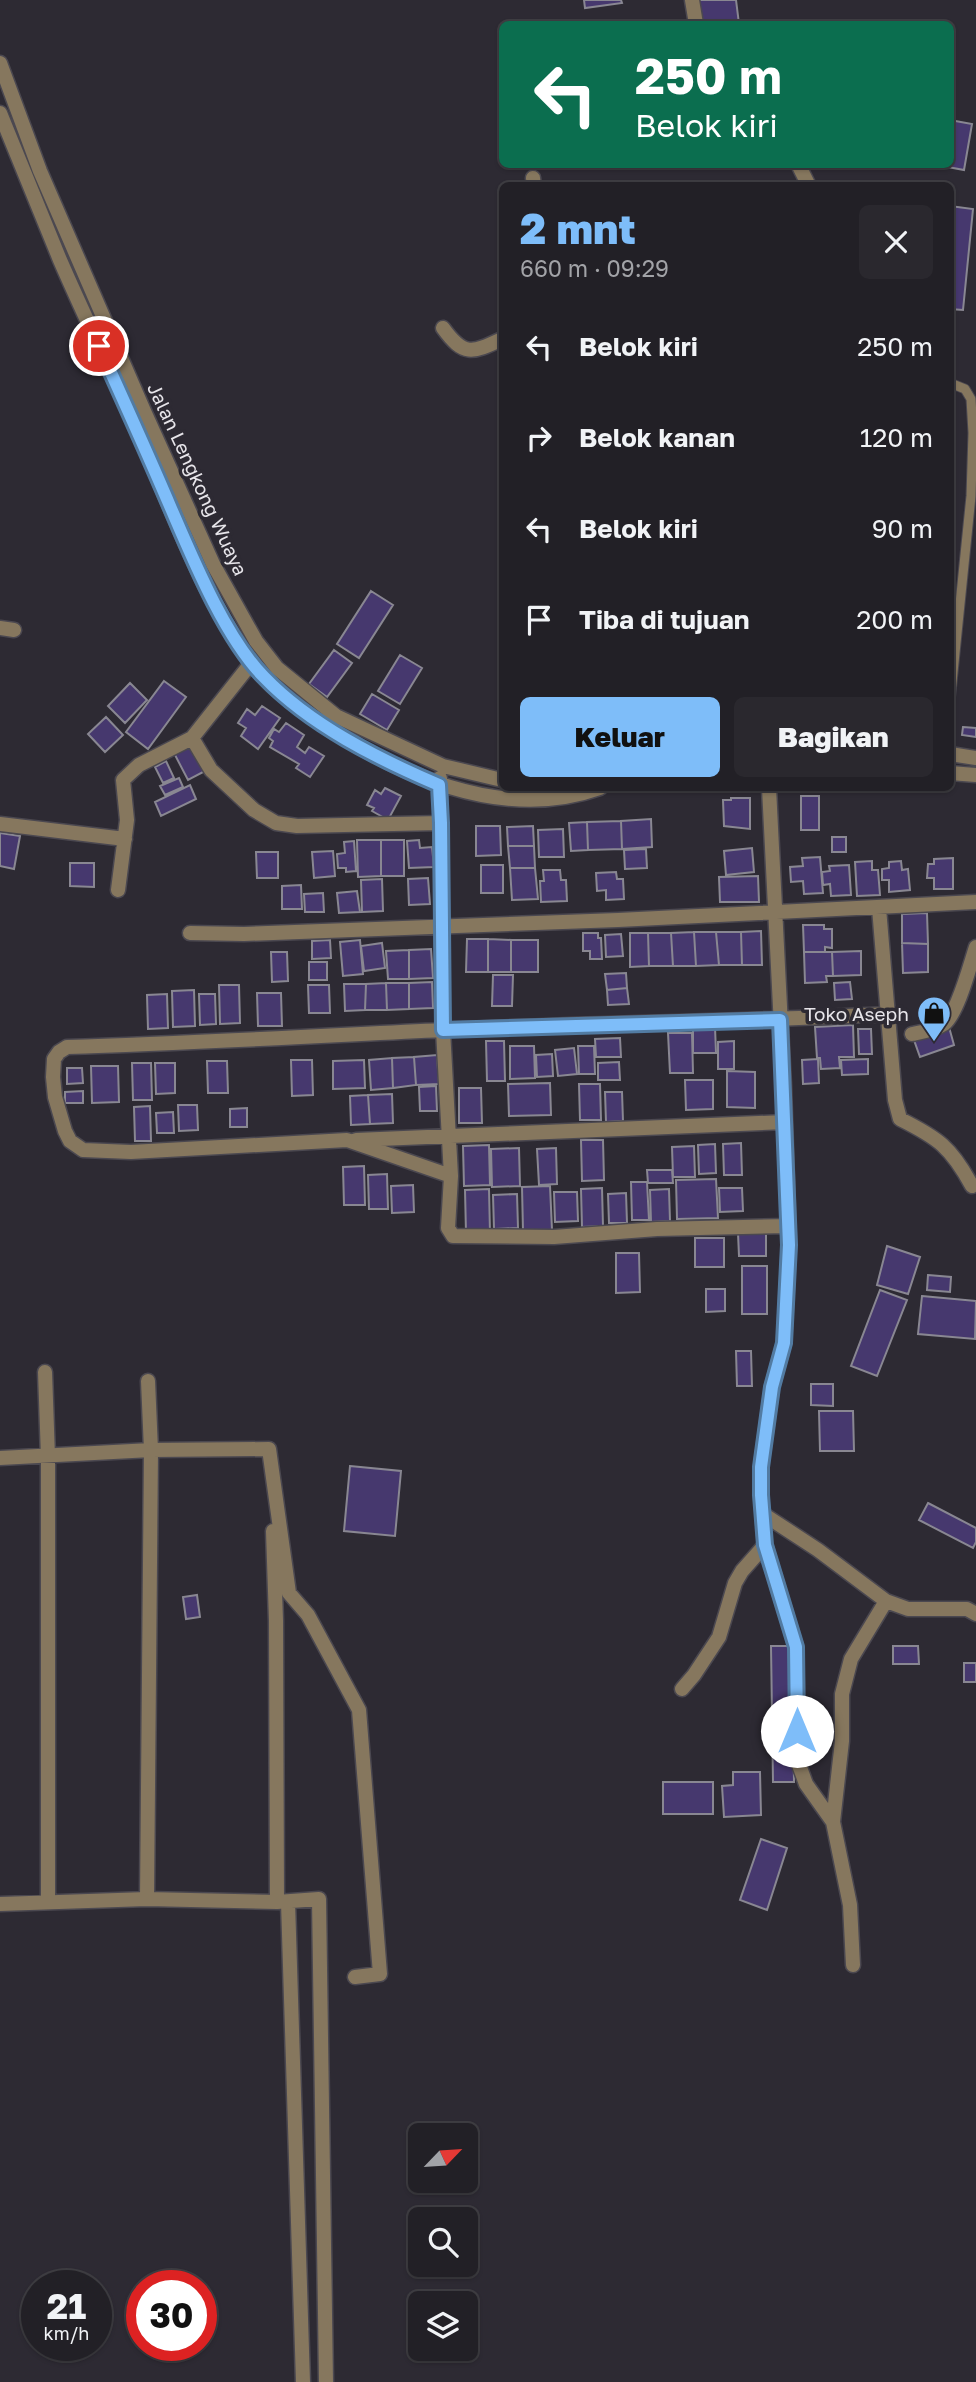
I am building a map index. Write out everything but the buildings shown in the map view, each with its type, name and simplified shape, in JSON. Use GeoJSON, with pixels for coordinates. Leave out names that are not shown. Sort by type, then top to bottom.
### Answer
{"type":"FeatureCollection","features":[{"type":"Feature","properties":{"kind":"street"},"geometry":{"type":"LineString","coordinates":[[692,0],[696,21]]}},
{"type":"Feature","properties":{"kind":"street","name":"Jalan Lengkong Wuaya"},"geometry":{"type":"LineString","coordinates":[[0,64],[4,87],[144,411],[213,564],[256,641],[277,668],[336,716],[443,766],[499,779]]}},
{"type":"Feature","properties":{"kind":"street","name":"Jalan Lengkong Wuaya"},"geometry":{"type":"LineString","coordinates":[[0,113],[61,261],[187,544],[215,603],[239,645],[263,677],[330,729],[366,750],[439,785],[494,797],[529,799],[578,795],[591,791]]}},
{"type":"Feature","properties":{"kind":"street"},"geometry":{"type":"LineString","coordinates":[[443,328],[453,342],[464,350],[478,350],[499,340]]}},
{"type":"Feature","properties":{"kind":"street"},"geometry":{"type":"LineString","coordinates":[[118,890],[127,820],[122,784],[128,774],[139,765],[192,738],[251,662]]}},
{"type":"Feature","properties":{"kind":"street"},"geometry":{"type":"LineString","coordinates":[[192,738],[211,769],[254,810],[276,823],[297,827],[441,823]]}},
{"type":"Feature","properties":{"kind":"street"},"geometry":{"type":"LineString","coordinates":[[954,755],[976,758]]}},
{"type":"Feature","properties":{"kind":"street"},"geometry":{"type":"LineString","coordinates":[[443,766],[439,785],[441,928],[443,1030],[451,1176],[448,1228],[450,1234],[458,1237],[554,1237],[657,1229],[788,1226]]}},
{"type":"Feature","properties":{"kind":"street"},"geometry":{"type":"LineString","coordinates":[[954,773],[976,775]]}},
{"type":"Feature","properties":{"kind":"street"},"geometry":{"type":"LineString","coordinates":[[769,791],[788,1226],[784,1343],[772,1387],[761,1467],[761,1495],[765,1545],[796,1647],[798,1762],[816,1800],[832,1822]]}},
{"type":"Feature","properties":{"kind":"street"},"geometry":{"type":"LineString","coordinates":[[0,824],[125,839]]}},
{"type":"Feature","properties":{"kind":"street"},"geometry":{"type":"LineString","coordinates":[[190,933],[441,928],[879,908],[976,901]]}},
{"type":"Feature","properties":{"kind":"street"},"geometry":{"type":"LineString","coordinates":[[879,908],[895,1100],[900,1119],[929,1133],[956,1157],[972,1185]]}},
{"type":"Feature","properties":{"kind":"street"},"geometry":{"type":"LineString","coordinates":[[912,1034],[936,1028],[950,1017],[976,947]]}},
{"type":"Feature","properties":{"kind":"street"},"geometry":{"type":"LineString","coordinates":[[785,1122],[131,1152],[83,1150],[71,1141],[59,1112],[53,1077],[54,1059],[67,1047],[888,1014]]}},
{"type":"Feature","properties":{"kind":"street"},"geometry":{"type":"LineString","coordinates":[[347,1140],[451,1176]]}},
{"type":"Feature","properties":{"kind":"street"},"geometry":{"type":"LineString","coordinates":[[45,1373],[48,1457],[48,1901]]}},
{"type":"Feature","properties":{"kind":"street"},"geometry":{"type":"LineString","coordinates":[[147,1899],[152,1450],[148,1381]]}},
{"type":"Feature","properties":{"kind":"street"},"geometry":{"type":"LineString","coordinates":[[0,1458],[152,1450],[270,1449]]}},
{"type":"Feature","properties":{"kind":"street"},"geometry":{"type":"LineString","coordinates":[[270,1449],[283,1902],[303,2382]]}},
{"type":"Feature","properties":{"kind":"street"},"geometry":{"type":"LineString","coordinates":[[270,1449],[289,1593],[308,1615],[359,1710],[380,1974],[355,1976]]}},
{"type":"Feature","properties":{"kind":"street"},"geometry":{"type":"LineString","coordinates":[[763,1514],[872,1588],[886,1601],[908,1609],[967,1609],[976,1614]]}},
{"type":"Feature","properties":{"kind":"street"},"geometry":{"type":"LineString","coordinates":[[681,1689],[694,1675],[719,1637],[735,1583],[742,1571],[765,1545]]}},
{"type":"Feature","properties":{"kind":"street"},"geometry":{"type":"LineString","coordinates":[[853,1965],[850,1905],[832,1822],[842,1741],[842,1694],[851,1659],[886,1601]]}},
{"type":"Feature","properties":{"kind":"street"},"geometry":{"type":"LineString","coordinates":[[0,1904],[147,1899],[283,1902],[319,1899],[326,2382]]}},
{"type":"Feature","properties":{"kind":"lane"},"geometry":{"type":"LineString","coordinates":[[954,385],[965,389],[971,399],[973,433],[971,496],[954,663]]}},
{"type":"Feature","properties":{"kind":"place","name":"Toko Aseph"},"geometry":{"type":"Point","coordinates":[934,1043]}},
{"type":"Feature","properties":{"kind":"route"},"geometry":{"type":"LineString","coordinates":[[99,346],[215,603],[251,662],[263,677],[285,696],[330,729],[366,750],[439,785],[443,1030],[780,1020],[789,1245],[784,1343],[774,1376],[766,1423],[761,1495],[765,1545],[796,1647],[797,1731]]}}]}
